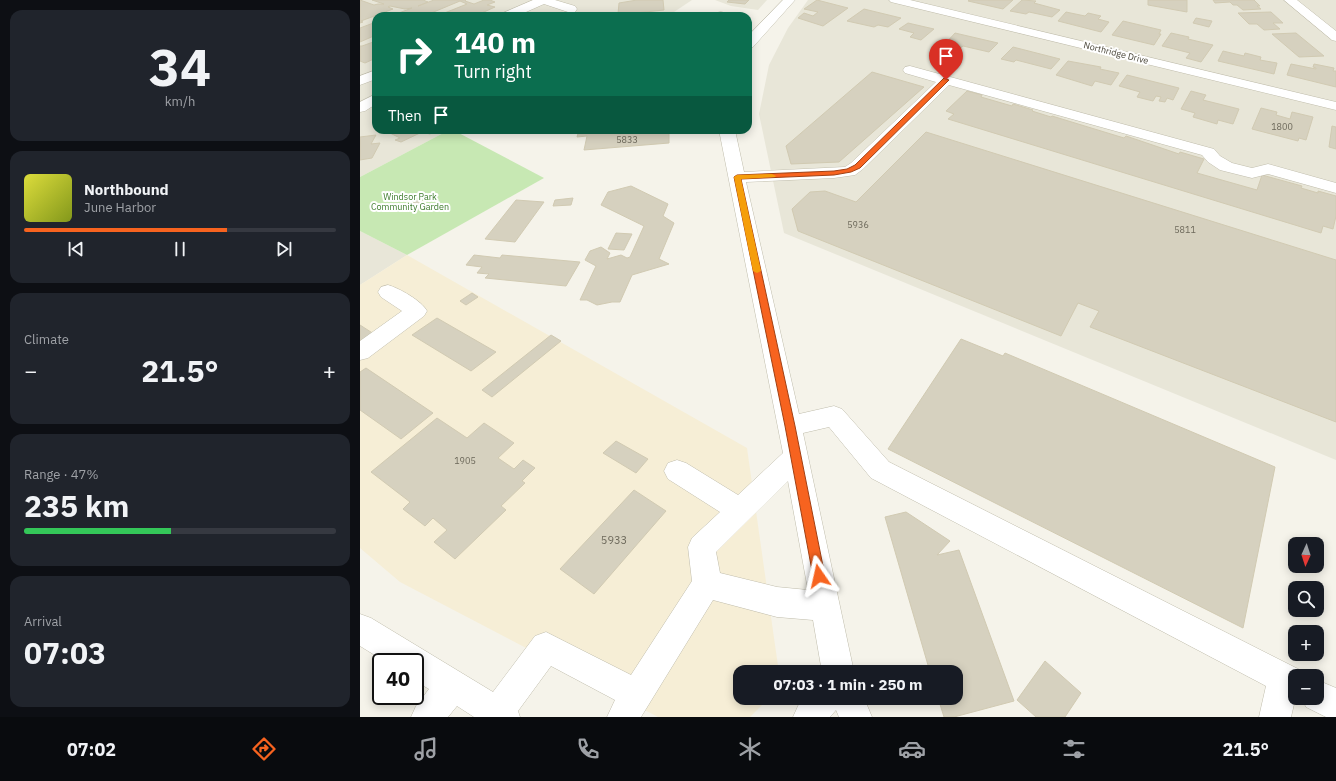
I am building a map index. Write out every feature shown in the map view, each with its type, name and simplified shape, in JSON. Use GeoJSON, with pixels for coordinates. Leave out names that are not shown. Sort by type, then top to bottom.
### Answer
{"type":"FeatureCollection","features":[{"type":"Feature","properties":{"kind":"street"},"geometry":{"type":"LineString","coordinates":[[516,12],[543,0],[571,9],[564,12]]}},
{"type":"Feature","properties":{"kind":"street"},"geometry":{"type":"LineString","coordinates":[[752,40],[789,0]]}},
{"type":"Feature","properties":{"kind":"street","name":"Northridge Drive"},"geometry":{"type":"LineString","coordinates":[[895,0],[1336,106]]}},
{"type":"Feature","properties":{"kind":"street"},"geometry":{"type":"LineString","coordinates":[[1290,0],[1336,37]]}},
{"type":"Feature","properties":{"kind":"street"},"geometry":{"type":"LineString","coordinates":[[754,21],[767,23]]}},
{"type":"Feature","properties":{"kind":"street"},"geometry":{"type":"LineString","coordinates":[[910,70],[1208,152],[1214,159],[1226,167],[1252,173],[1268,169],[1336,188]]}},
{"type":"Feature","properties":{"kind":"street"},"geometry":{"type":"LineString","coordinates":[[360,81],[372,76]]}},
{"type":"Feature","properties":{"kind":"street"},"geometry":{"type":"LineString","coordinates":[[737,177],[834,173],[853,168],[857,166],[946,80]]}},
{"type":"Feature","properties":{"kind":"street"},"geometry":{"type":"LineString","coordinates":[[728,134],[790,426],[837,665]]}},
{"type":"Feature","properties":{"kind":"street"},"geometry":{"type":"LineString","coordinates":[[360,352],[417,311],[388,292]]}},
{"type":"Feature","properties":{"kind":"street"},"geometry":{"type":"LineString","coordinates":[[790,426],[834,416],[880,470],[1288,680]]}},
{"type":"Feature","properties":{"kind":"street"},"geometry":{"type":"LineString","coordinates":[[424,668],[501,715],[546,646],[630,706],[707,584],[702,547],[796,457]]}},
{"type":"Feature","properties":{"kind":"street"},"geometry":{"type":"LineString","coordinates":[[677,470],[740,510]]}},
{"type":"Feature","properties":{"kind":"street"},"geometry":{"type":"LineString","coordinates":[[707,584],[777,602],[825,606]]}},
{"type":"Feature","properties":{"kind":"street"},"geometry":{"type":"LineString","coordinates":[[360,629],[399,653]]}},
{"type":"Feature","properties":{"kind":"street"},"geometry":{"type":"LineString","coordinates":[[1275,717],[1288,684]]}},
{"type":"Feature","properties":{"kind":"street"},"geometry":{"type":"LineString","coordinates":[[427,717],[453,686]]}},
{"type":"Feature","properties":{"kind":"street"},"geometry":{"type":"LineString","coordinates":[[1324,699],[1336,705]]}},
{"type":"Feature","properties":{"kind":"street"},"geometry":{"type":"LineString","coordinates":[[809,717],[820,705]]}},
{"type":"Feature","properties":{"kind":"street"},"geometry":{"type":"LineString","coordinates":[[843,705],[844,717]]}},
{"type":"Feature","properties":{"kind":"street"},"geometry":{"type":"LineString","coordinates":[[850,705],[856,717]]}},
{"type":"Feature","properties":{"kind":"shaded area"},"geometry":{"type":"Polygon","coordinates":[[[360,0],[692,0],[674,12],[372,12],[372,134],[441,134],[360,177],[360,0]]]}},
{"type":"Feature","properties":{"kind":"shaded area"},"geometry":{"type":"Polygon","coordinates":[[[715,0],[767,0],[758,10],[731,6],[715,0]]]}},
{"type":"Feature","properties":{"kind":"shaded area"},"geometry":{"type":"Polygon","coordinates":[[[808,0],[1336,0],[1336,460],[784,233],[759,114],[769,65],[788,28],[808,0]]]}},
{"type":"Feature","properties":{"kind":"shaded area"},"geometry":{"type":"Polygon","coordinates":[[[360,231],[407,255],[360,285],[360,231]]]}},
{"type":"Feature","properties":{"kind":"shaded area"},"geometry":{"type":"Polygon","coordinates":[[[407,255],[747,448],[778,665],[733,665],[733,705],[762,705],[750,717],[658,717],[400,582],[360,548],[360,285],[407,255]]]}},
{"type":"Feature","properties":{"kind":"green space","name":"Windsor Park Community Garden"},"geometry":{"type":"Polygon","coordinates":[[[441,134],[461,134],[544,178],[407,255],[360,231],[360,177],[441,134]]]}},
{"type":"Feature","properties":{"kind":"building"},"geometry":{"type":"Polygon","coordinates":[[[360,0],[374,5],[384,4],[372,0],[423,0],[428,2],[418,6],[434,0],[466,0],[465,1],[474,4],[484,0],[495,2],[487,5],[495,7],[484,12],[447,12],[467,4],[460,1],[434,12],[402,12],[412,8],[405,9],[390,6],[388,7],[393,9],[385,12],[372,12],[372,17],[361,21],[363,22],[360,23],[360,0]]]}},
{"type":"Feature","properties":{"kind":"building"},"geometry":{"type":"Polygon","coordinates":[[[637,0],[663,0],[664,10],[618,12],[619,3],[637,0]]]}},
{"type":"Feature","properties":{"kind":"building"},"geometry":{"type":"Polygon","coordinates":[[[729,0],[749,0],[745,4],[727,2],[729,0]]]}},
{"type":"Feature","properties":{"kind":"building"},"geometry":{"type":"Polygon","coordinates":[[[817,0],[848,8],[823,26],[798,18],[804,13],[813,16],[818,12],[804,9],[817,0]]]}},
{"type":"Feature","properties":{"kind":"building"},"geometry":{"type":"Polygon","coordinates":[[[1013,0],[1003,9],[968,1],[1013,0]]]}},
{"type":"Feature","properties":{"kind":"building"},"geometry":{"type":"Polygon","coordinates":[[[1022,0],[1036,1],[1034,3],[1060,10],[1052,17],[1029,12],[1026,14],[1010,11],[1022,0]]]}},
{"type":"Feature","properties":{"kind":"building"},"geometry":{"type":"Polygon","coordinates":[[[1148,0],[1187,0],[1187,12],[1148,5],[1148,0]]]}},
{"type":"Feature","properties":{"kind":"building"},"geometry":{"type":"Polygon","coordinates":[[[1213,0],[1254,0],[1260,6],[1257,6],[1261,9],[1243,10],[1230,2],[1215,3],[1213,0]]]}},
{"type":"Feature","properties":{"kind":"building"},"geometry":{"type":"Polygon","coordinates":[[[864,9],[901,18],[888,27],[878,25],[874,27],[847,21],[864,9]]]}},
{"type":"Feature","properties":{"kind":"building"},"geometry":{"type":"Polygon","coordinates":[[[1066,12],[1085,16],[1088,13],[1101,16],[1098,19],[1109,22],[1101,32],[1058,21],[1066,12]]]}},
{"type":"Feature","properties":{"kind":"building"},"geometry":{"type":"Polygon","coordinates":[[[1271,12],[1283,23],[1273,23],[1280,29],[1264,30],[1257,24],[1249,24],[1238,13],[1271,12]]]}},
{"type":"Feature","properties":{"kind":"building"},"geometry":{"type":"Polygon","coordinates":[[[1196,18],[1212,21],[1209,27],[1193,23],[1196,18]]]}},
{"type":"Feature","properties":{"kind":"building"},"geometry":{"type":"Polygon","coordinates":[[[1123,21],[1161,30],[1159,34],[1161,34],[1154,45],[1112,35],[1123,21]]]}},
{"type":"Feature","properties":{"kind":"building"},"geometry":{"type":"Polygon","coordinates":[[[908,23],[934,29],[921,40],[910,37],[914,33],[899,29],[908,23]]]}},
{"type":"Feature","properties":{"kind":"building"},"geometry":{"type":"Polygon","coordinates":[[[372,24],[372,37],[360,42],[360,28],[372,24]]]}},
{"type":"Feature","properties":{"kind":"building"},"geometry":{"type":"Polygon","coordinates":[[[955,33],[998,43],[989,52],[963,46],[959,49],[943,46],[955,33]]]}},
{"type":"Feature","properties":{"kind":"building"},"geometry":{"type":"Polygon","coordinates":[[[1171,33],[1213,45],[1201,62],[1186,58],[1190,53],[1162,46],[1171,33]]]}},
{"type":"Feature","properties":{"kind":"building"},"geometry":{"type":"Polygon","coordinates":[[[1296,33],[1324,56],[1299,57],[1272,34],[1296,33]]]}},
{"type":"Feature","properties":{"kind":"building"},"geometry":{"type":"Polygon","coordinates":[[[372,42],[372,60],[365,63],[360,61],[360,46],[372,42]]]}},
{"type":"Feature","properties":{"kind":"building"},"geometry":{"type":"Polygon","coordinates":[[[1013,47],[1060,59],[1051,69],[1016,60],[1014,62],[1001,59],[1013,47]]]}},
{"type":"Feature","properties":{"kind":"building"},"geometry":{"type":"Polygon","coordinates":[[[1223,51],[1244,56],[1245,53],[1261,57],[1260,60],[1277,63],[1274,74],[1218,61],[1223,51]]]}},
{"type":"Feature","properties":{"kind":"building"},"geometry":{"type":"Polygon","coordinates":[[[1068,61],[1101,67],[1100,69],[1119,73],[1111,85],[1095,81],[1092,86],[1056,75],[1068,61]]]}},
{"type":"Feature","properties":{"kind":"building"},"geometry":{"type":"Polygon","coordinates":[[[1291,64],[1316,69],[1313,67],[1314,64],[1334,68],[1333,71],[1336,71],[1336,87],[1287,75],[1291,64]]]}},
{"type":"Feature","properties":{"kind":"building"},"geometry":{"type":"Polygon","coordinates":[[[872,72],[924,87],[839,162],[791,164],[786,146],[872,72]]]}},
{"type":"Feature","properties":{"kind":"building"},"geometry":{"type":"Polygon","coordinates":[[[1127,75],[1179,88],[1173,100],[1167,98],[1165,102],[1159,101],[1161,97],[1156,96],[1153,101],[1137,97],[1140,92],[1119,86],[1127,75]]]}},
{"type":"Feature","properties":{"kind":"building"},"geometry":{"type":"Polygon","coordinates":[[[967,91],[982,95],[981,97],[1012,106],[1013,104],[1051,117],[1052,116],[1124,138],[1126,136],[1179,154],[1180,152],[1204,159],[1197,173],[1257,190],[1262,175],[1302,186],[1301,188],[1318,193],[1318,191],[1336,196],[1336,216],[1333,229],[1323,226],[1321,233],[948,119],[954,114],[946,111],[967,91]]]}},
{"type":"Feature","properties":{"kind":"building"},"geometry":{"type":"Polygon","coordinates":[[[1191,91],[1206,95],[1203,100],[1239,109],[1233,124],[1218,120],[1217,124],[1193,117],[1195,113],[1181,109],[1191,91]]]}},
{"type":"Feature","properties":{"kind":"building"},"geometry":{"type":"Polygon","coordinates":[[[1261,108],[1277,112],[1276,115],[1290,119],[1292,112],[1313,117],[1306,140],[1299,138],[1298,141],[1252,129],[1261,108]]]}},
{"type":"Feature","properties":{"kind":"building"},"geometry":{"type":"Polygon","coordinates":[[[1332,126],[1336,127],[1336,149],[1329,147],[1332,126]]]}},
{"type":"Feature","properties":{"kind":"building"},"geometry":{"type":"Polygon","coordinates":[[[926,132],[1336,260],[1336,422],[1090,327],[1099,311],[1078,303],[1061,336],[798,231],[792,209],[810,192],[825,191],[856,202],[926,132]]]}},
{"type":"Feature","properties":{"kind":"building"},"geometry":{"type":"Polygon","coordinates":[[[392,134],[418,134],[401,142],[395,140],[400,138],[392,134]]]}},
{"type":"Feature","properties":{"kind":"building"},"geometry":{"type":"Polygon","coordinates":[[[578,134],[669,134],[669,143],[584,150],[587,136],[577,137],[578,134]]]}},
{"type":"Feature","properties":{"kind":"building"},"geometry":{"type":"Polygon","coordinates":[[[376,135],[371,144],[380,143],[372,158],[360,160],[360,137],[376,135]]]}},
{"type":"Feature","properties":{"kind":"building"},"geometry":{"type":"Polygon","coordinates":[[[631,186],[668,204],[663,216],[674,223],[659,259],[669,264],[632,275],[620,302],[597,305],[587,300],[580,300],[596,266],[585,260],[590,251],[601,247],[610,253],[607,259],[621,255],[627,258],[630,257],[644,226],[601,205],[608,192],[631,186]]]}},
{"type":"Feature","properties":{"kind":"building"},"geometry":{"type":"Polygon","coordinates":[[[573,198],[571,205],[553,206],[555,200],[573,198]]]}},
{"type":"Feature","properties":{"kind":"building"},"geometry":{"type":"Polygon","coordinates":[[[420,199],[427,205],[418,209],[412,203],[420,199]]]}},
{"type":"Feature","properties":{"kind":"building"},"geometry":{"type":"Polygon","coordinates":[[[516,200],[544,202],[515,242],[485,239],[516,200]]]}},
{"type":"Feature","properties":{"kind":"building"},"geometry":{"type":"Polygon","coordinates":[[[616,233],[632,234],[624,250],[608,249],[616,233]]]}},
{"type":"Feature","properties":{"kind":"building"},"geometry":{"type":"Polygon","coordinates":[[[474,255],[500,258],[502,255],[580,262],[566,286],[485,278],[489,274],[477,273],[482,267],[466,265],[474,255]]]}},
{"type":"Feature","properties":{"kind":"building"},"geometry":{"type":"Polygon","coordinates":[[[472,293],[478,297],[466,305],[460,301],[472,293]]]}},
{"type":"Feature","properties":{"kind":"building"},"geometry":{"type":"Polygon","coordinates":[[[437,318],[496,352],[471,371],[412,335],[437,318]]]}},
{"type":"Feature","properties":{"kind":"building"},"geometry":{"type":"Polygon","coordinates":[[[360,325],[374,334],[360,344],[360,325]]]}},
{"type":"Feature","properties":{"kind":"building"},"geometry":{"type":"Polygon","coordinates":[[[551,335],[561,341],[492,397],[482,390],[551,335]]]}},
{"type":"Feature","properties":{"kind":"building"},"geometry":{"type":"Polygon","coordinates":[[[961,339],[1003,356],[1005,353],[1275,467],[1243,628],[888,449],[961,339]]]}},
{"type":"Feature","properties":{"kind":"building"},"geometry":{"type":"Polygon","coordinates":[[[366,368],[433,413],[401,439],[360,410],[360,372],[366,368]]]}},
{"type":"Feature","properties":{"kind":"building"},"geometry":{"type":"Polygon","coordinates":[[[437,418],[467,438],[484,423],[514,443],[498,458],[514,469],[523,460],[535,468],[522,481],[525,483],[501,506],[506,510],[455,559],[434,542],[447,530],[433,518],[425,526],[403,509],[410,502],[371,472],[437,418]]]}},
{"type":"Feature","properties":{"kind":"building"},"geometry":{"type":"Polygon","coordinates":[[[616,441],[648,459],[636,473],[603,453],[616,441]]]}},
{"type":"Feature","properties":{"kind":"building"},"geometry":{"type":"Polygon","coordinates":[[[634,490],[666,511],[594,594],[560,569],[634,490]]]}},
{"type":"Feature","properties":{"kind":"building"},"geometry":{"type":"Polygon","coordinates":[[[906,512],[950,541],[937,555],[959,550],[1014,701],[954,717],[944,717],[940,705],[963,705],[963,665],[928,665],[885,517],[906,512]]]}},
{"type":"Feature","properties":{"kind":"building"},"geometry":{"type":"Polygon","coordinates":[[[1045,661],[1081,693],[1065,717],[1036,717],[1017,700],[1045,661]]]}},
{"type":"Feature","properties":{"kind":"slow traffic"},"geometry":{"type":"LineString","coordinates":[[757,271],[737,177],[772,176]]}},
{"type":"Feature","properties":{"kind":"route"},"geometry":{"type":"LineString","coordinates":[[819,576],[790,426],[737,177],[834,173],[849,170],[857,166],[946,80]]}}]}
